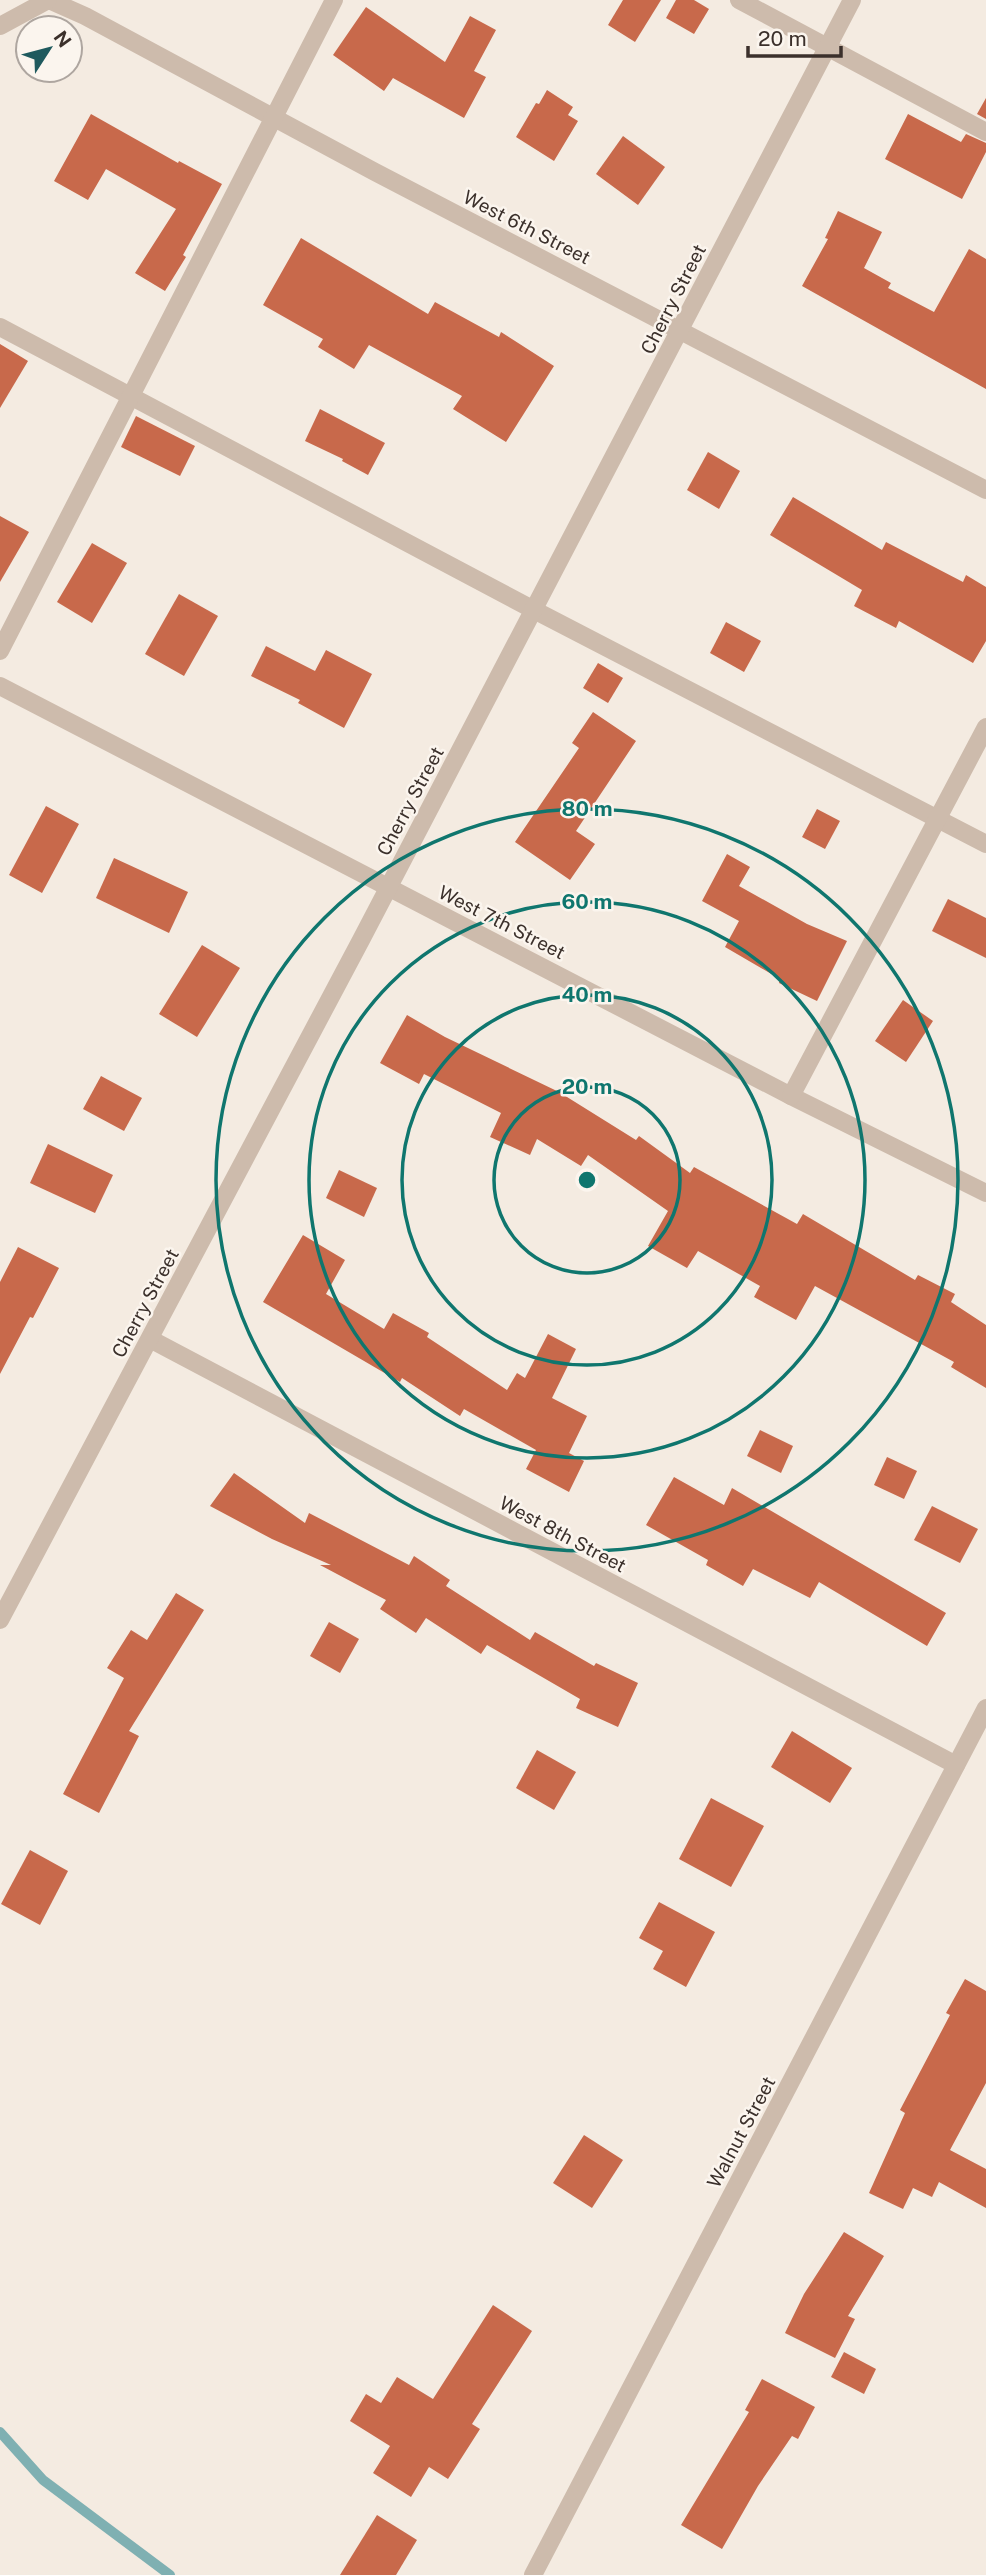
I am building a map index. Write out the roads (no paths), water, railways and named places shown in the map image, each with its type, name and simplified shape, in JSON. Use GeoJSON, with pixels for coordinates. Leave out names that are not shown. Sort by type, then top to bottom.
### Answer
{"type":"FeatureCollection","features":[{"type":"Feature","properties":{"kind":"street"},"geometry":{"type":"LineString","coordinates":[[0,26],[49,0]]}},
{"type":"Feature","properties":{"kind":"street","name":"West 6th Street"},"geometry":{"type":"LineString","coordinates":[[49,0],[85,16],[272,118],[986,490]]}},
{"type":"Feature","properties":{"kind":"street"},"geometry":{"type":"LineString","coordinates":[[0,651],[334,0]]}},
{"type":"Feature","properties":{"kind":"street"},"geometry":{"type":"LineString","coordinates":[[739,0],[986,132]]}},
{"type":"Feature","properties":{"kind":"street","name":"Cherry Street"},"geometry":{"type":"LineString","coordinates":[[0,1620],[534,610],[852,0]]}},
{"type":"Feature","properties":{"kind":"street"},"geometry":{"type":"LineString","coordinates":[[0,327],[534,610],[986,844]]}},
{"type":"Feature","properties":{"kind":"street","name":"West 7th Street"},"geometry":{"type":"LineString","coordinates":[[0,686],[791,1096],[986,1193]]}},
{"type":"Feature","properties":{"kind":"street"},"geometry":{"type":"LineString","coordinates":[[791,1096],[986,727]]}},
{"type":"Feature","properties":{"kind":"street","name":"West 8th Street"},"geometry":{"type":"LineString","coordinates":[[150,1339],[956,1765]]}},
{"type":"Feature","properties":{"kind":"street","name":"Walnut Street"},"geometry":{"type":"LineString","coordinates":[[533,2575],[986,1708]]}},
{"type":"Feature","properties":{"kind":"waterway"},"geometry":{"type":"LineString","coordinates":[[0,2432],[43,2480],[170,2575]]}}]}
